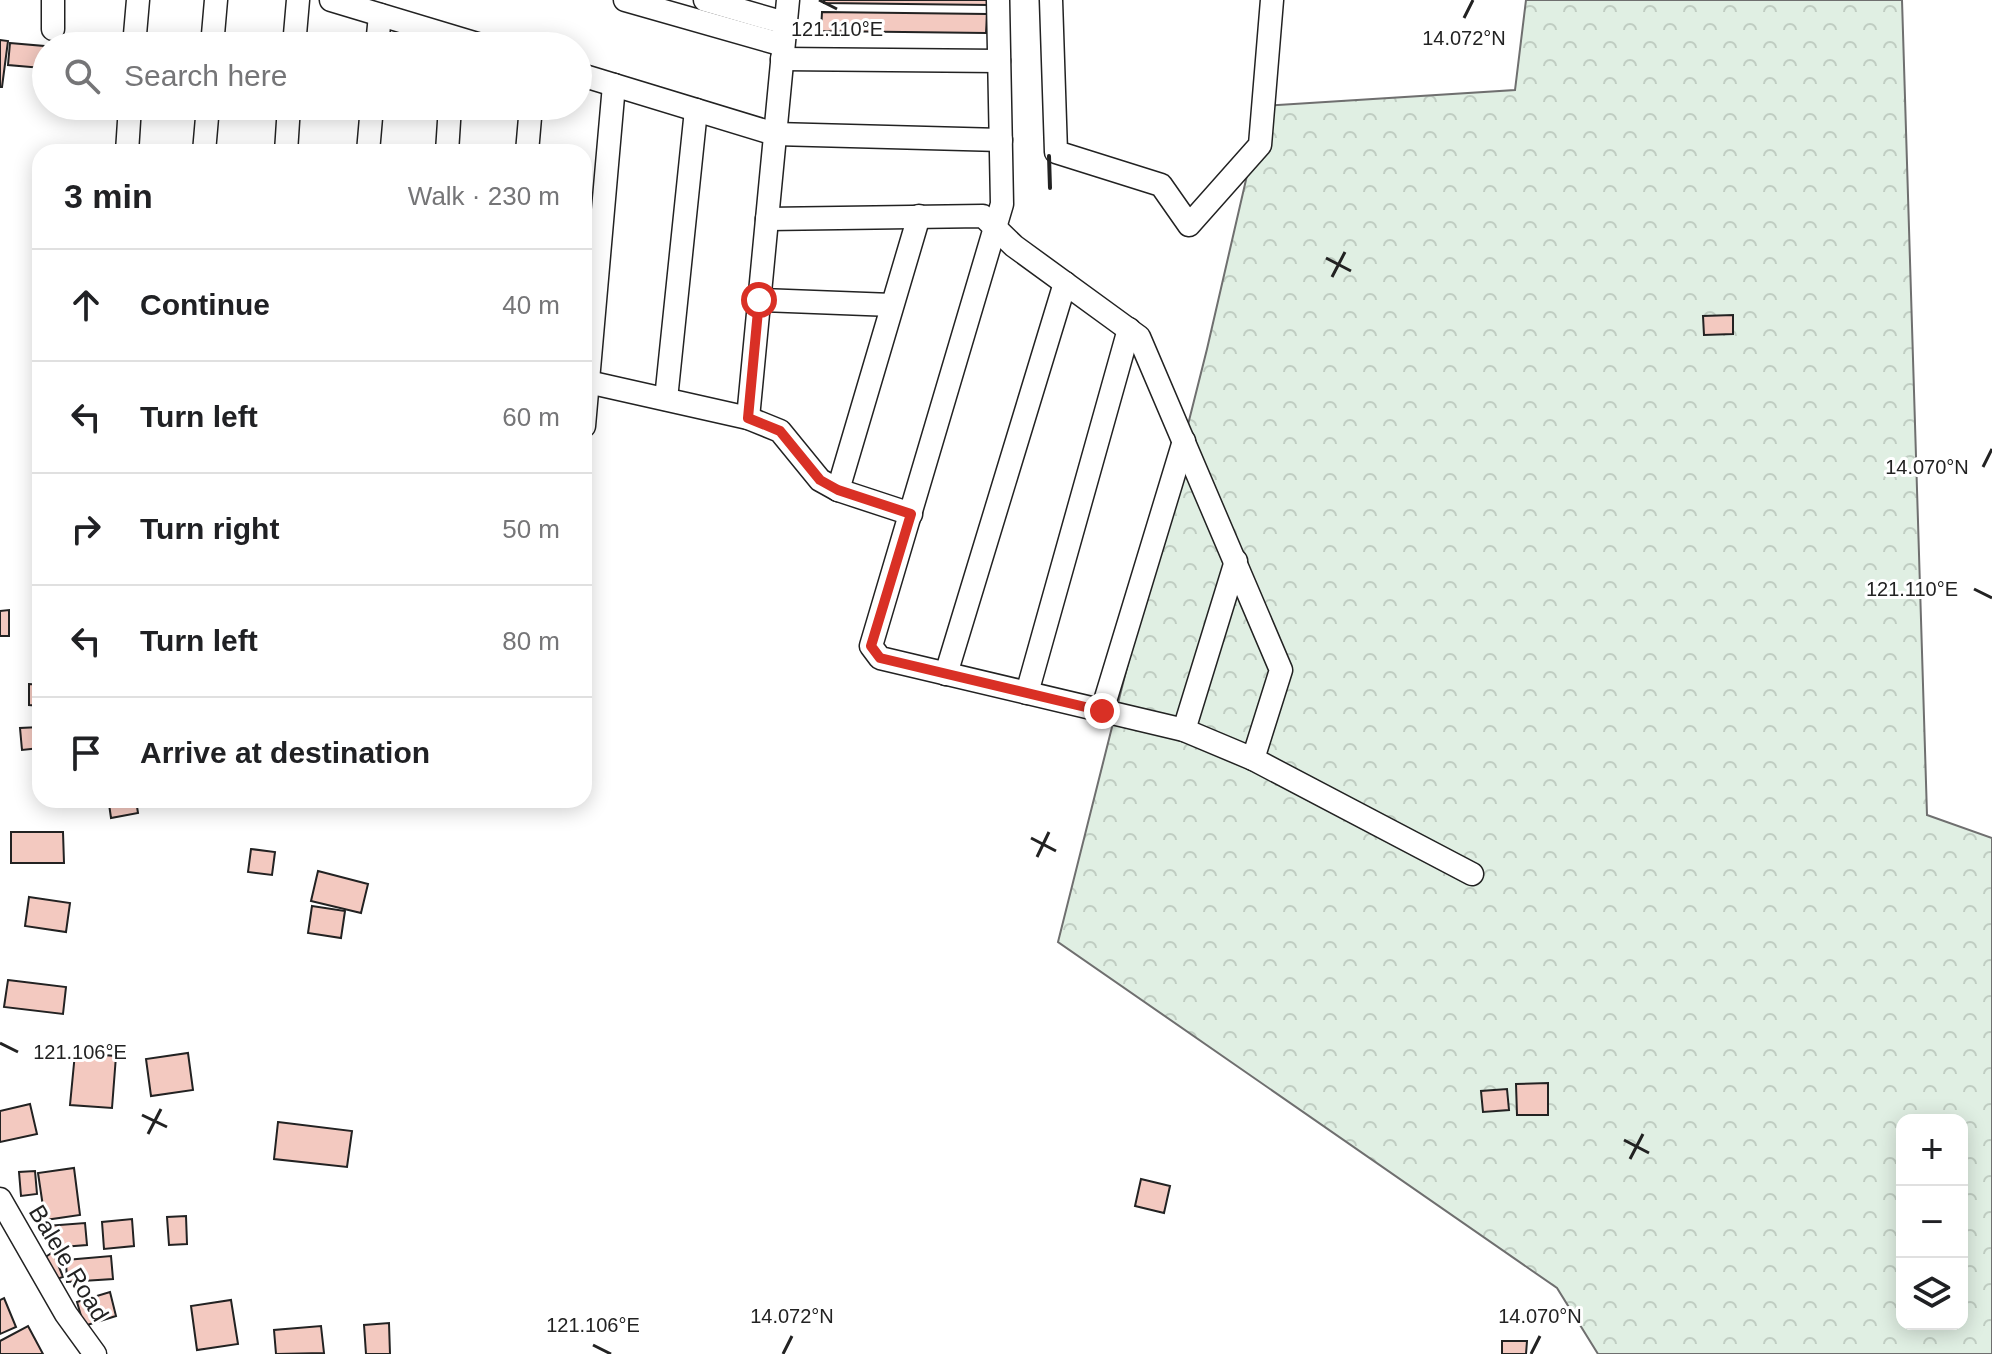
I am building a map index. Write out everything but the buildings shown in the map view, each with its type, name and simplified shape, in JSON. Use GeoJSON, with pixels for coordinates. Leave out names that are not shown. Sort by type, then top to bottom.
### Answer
{"type":"FeatureCollection","features":[{"type":"Feature","properties":{"kind":"street"},"geometry":{"type":"LineString","coordinates":[[53,0],[53,29]]}},
{"type":"Feature","properties":{"kind":"street"},"geometry":{"type":"LineString","coordinates":[[135,32],[138,0]]}},
{"type":"Feature","properties":{"kind":"street"},"geometry":{"type":"LineString","coordinates":[[213,32],[216,0]]}},
{"type":"Feature","properties":{"kind":"street"},"geometry":{"type":"LineString","coordinates":[[295,32],[298,0]]}},
{"type":"Feature","properties":{"kind":"street"},"geometry":{"type":"LineString","coordinates":[[331,0],[427,32]]}},
{"type":"Feature","properties":{"kind":"street"},"geometry":{"type":"LineString","coordinates":[[625,0],[784,43],[999,61]]}},
{"type":"Feature","properties":{"kind":"street"},"geometry":{"type":"LineString","coordinates":[[705,0],[784,43]]}},
{"type":"Feature","properties":{"kind":"street"},"geometry":{"type":"LineString","coordinates":[[748,418],[788,0]]}},
{"type":"Feature","properties":{"kind":"street"},"geometry":{"type":"LineString","coordinates":[[998,0],[1002,204],[871,646],[880,658],[1184,730],[1253,759],[1472,874]]}},
{"type":"Feature","properties":{"kind":"street"},"geometry":{"type":"LineString","coordinates":[[1051,0],[1056,152],[1161,185],[1189,225],[1260,145],[1272,0]]}},
{"type":"Feature","properties":{"kind":"street"},"geometry":{"type":"LineString","coordinates":[[378,32],[380,15]]}},
{"type":"Feature","properties":{"kind":"street"},"geometry":{"type":"LineString","coordinates":[[592,78],[775,134],[1001,140]]}},
{"type":"Feature","properties":{"kind":"street"},"geometry":{"type":"LineString","coordinates":[[592,336],[614,85]]}},
{"type":"Feature","properties":{"kind":"street"},"geometry":{"type":"LineString","coordinates":[[666,399],[696,110]]}},
{"type":"Feature","properties":{"kind":"street"},"geometry":{"type":"LineString","coordinates":[[128,144],[129,120]]}},
{"type":"Feature","properties":{"kind":"street"},"geometry":{"type":"LineString","coordinates":[[205,144],[207,120]]}},
{"type":"Feature","properties":{"kind":"street"},"geometry":{"type":"LineString","coordinates":[[287,144],[288,120]]}},
{"type":"Feature","properties":{"kind":"street"},"geometry":{"type":"LineString","coordinates":[[369,144],[371,120]]}},
{"type":"Feature","properties":{"kind":"street"},"geometry":{"type":"LineString","coordinates":[[448,144],[449,120]]}},
{"type":"Feature","properties":{"kind":"street"},"geometry":{"type":"LineString","coordinates":[[528,144],[530,120]]}},
{"type":"Feature","properties":{"kind":"street"},"geometry":{"type":"LineString","coordinates":[[838,490],[919,216]]}},
{"type":"Feature","properties":{"kind":"street"},"geometry":{"type":"LineString","coordinates":[[767,219],[983,216],[1014,246],[1139,337],[1281,670],[1253,759]]}},
{"type":"Feature","properties":{"kind":"street"},"geometry":{"type":"LineString","coordinates":[[946,674],[1065,283]]}},
{"type":"Feature","properties":{"kind":"street"},"geometry":{"type":"LineString","coordinates":[[759,300],[892,305]]}},
{"type":"Feature","properties":{"kind":"street"},"geometry":{"type":"LineString","coordinates":[[1027,693],[1129,329]]}},
{"type":"Feature","properties":{"kind":"street"},"geometry":{"type":"LineString","coordinates":[[592,383],[748,418],[780,431],[820,480],[838,490],[911,514]]}},
{"type":"Feature","properties":{"kind":"street"},"geometry":{"type":"LineString","coordinates":[[1102,711],[1184,441]]}},
{"type":"Feature","properties":{"kind":"street"},"geometry":{"type":"LineString","coordinates":[[1184,730],[1236,561]]}},
{"type":"Feature","properties":{"kind":"street","name":"Balele Road"},"geometry":{"type":"LineString","coordinates":[[0,1199],[66,1314],[95,1354]]}},
{"type":"Feature","properties":{"kind":"green space"},"geometry":{"type":"Polygon","coordinates":[[[1526,0],[1902,0],[1927,815],[1992,838],[1992,1354],[1598,1354],[1557,1288],[1058,942],[1207,349],[1263,106],[1515,90],[1526,0]]]}},
{"type":"Feature","properties":{"kind":"wall"},"geometry":{"type":"LineString","coordinates":[[1049,156],[1050,188]]}},
{"type":"Feature","properties":{"kind":"route"},"geometry":{"type":"LineString","coordinates":[[759,300],[748,418],[780,431],[820,480],[838,490],[911,514],[871,646],[876,654],[880,658],[1102,711]]}}]}
